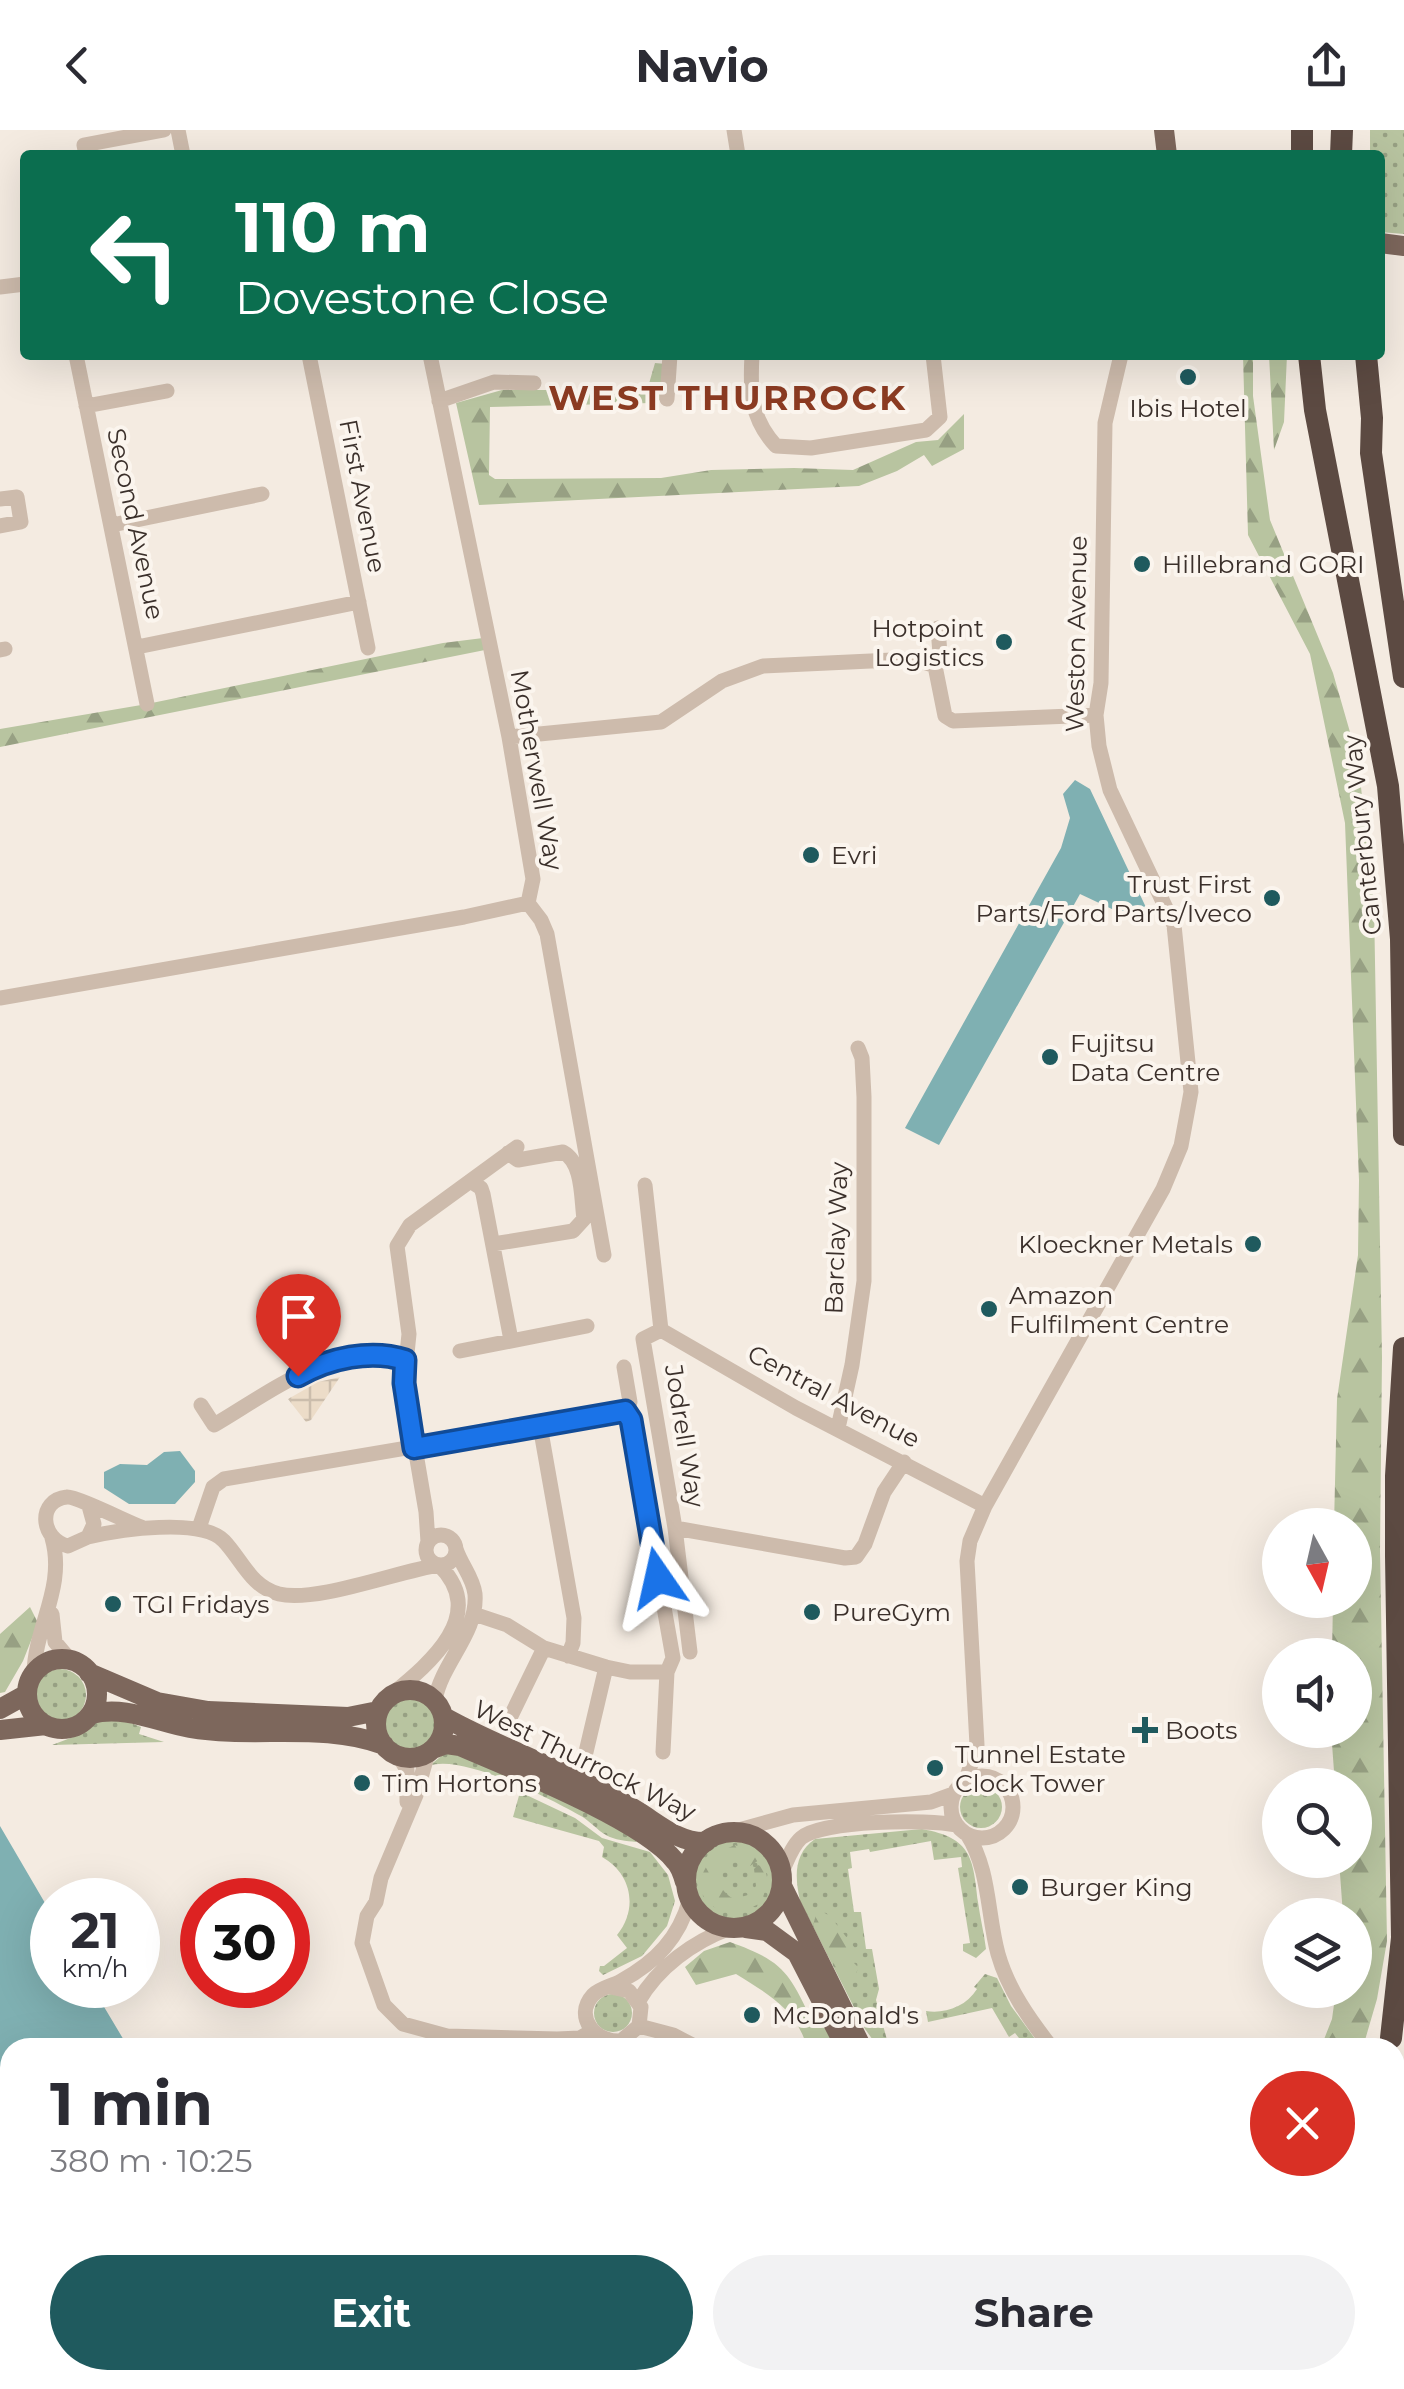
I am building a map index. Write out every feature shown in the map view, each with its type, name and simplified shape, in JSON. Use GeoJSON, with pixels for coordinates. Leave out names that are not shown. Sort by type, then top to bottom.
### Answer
{"type":"FeatureCollection","features":[{"type":"Feature","properties":{"kind":"highway","name":"Canterbury Way"},"geometry":{"type":"LineString","coordinates":[[1310,360],[1319,430],[1388,786],[1401,938],[1404,1135]]}},
{"type":"Feature","properties":{"kind":"highway"},"geometry":{"type":"LineString","coordinates":[[1353,360],[1361,420],[1371,453],[1404,677]]}},
{"type":"Feature","properties":{"kind":"highway"},"geometry":{"type":"LineString","coordinates":[[1366,360],[1371,453]]}},
{"type":"Feature","properties":{"kind":"highway"},"geometry":{"type":"LineString","coordinates":[[1394,2035],[1402,1938],[1396,1556],[1404,1348]]}},
{"type":"Feature","properties":{"kind":"main road"},"geometry":{"type":"LineString","coordinates":[[46,1725],[32,1712],[27,1694],[34,1673],[51,1661],[80,1667],[157,1702],[208,1712],[348,1717],[410,1690],[421,1691],[439,1709],[443,1733],[430,1751],[414,1758],[342,1735],[195,1729],[114,1710],[91,1714]]}},
{"type":"Feature","properties":{"kind":"main road"},"geometry":{"type":"LineString","coordinates":[[0,1730],[46,1725],[69,1729],[80,1724],[91,1714],[97,1693],[80,1667]]}},
{"type":"Feature","properties":{"kind":"main road"},"geometry":{"type":"LineString","coordinates":[[0,1709],[27,1694]]}},
{"type":"Feature","properties":{"kind":"main road"},"geometry":{"type":"LineString","coordinates":[[385,1703],[377,1731],[391,1750]]}},
{"type":"Feature","properties":{"kind":"main road","name":"West Thurrock Way"},"geometry":{"type":"LineString","coordinates":[[439,1709],[604,1791],[664,1830],[694,1842],[706,1842]]}},
{"type":"Feature","properties":{"kind":"main road","name":"West Thurrock Way"},"geometry":{"type":"LineString","coordinates":[[430,1751],[446,1744],[460,1746],[604,1813],[659,1846],[674,1860],[688,1891]]}},
{"type":"Feature","properties":{"kind":"main road"},"geometry":{"type":"LineString","coordinates":[[841,2038],[797,1954],[767,1931],[706,1920],[688,1891],[691,1860],[706,1842],[728,1833],[744,1833],[764,1842],[774,1853],[782,1879],[857,2038]]}},
{"type":"Feature","properties":{"kind":"main road"},"geometry":{"type":"LineString","coordinates":[[737,1928],[770,1913],[782,1879]]}},
{"type":"Feature","properties":{"kind":"street"},"geometry":{"type":"LineString","coordinates":[[85,150],[84,145],[164,130]]}},
{"type":"Feature","properties":{"kind":"street","name":"Second Avenue"},"geometry":{"type":"LineString","coordinates":[[77,360],[147,704]]}},
{"type":"Feature","properties":{"kind":"street","name":"First Avenue"},"geometry":{"type":"LineString","coordinates":[[310,360],[368,648]]}},
{"type":"Feature","properties":{"kind":"street","name":"Motherwell Way"},"geometry":{"type":"LineString","coordinates":[[0,998],[464,918],[528,903],[533,879],[509,737],[431,360]]}},
{"type":"Feature","properties":{"kind":"street"},"geometry":{"type":"LineString","coordinates":[[667,399],[670,360]]}},
{"type":"Feature","properties":{"kind":"street"},"geometry":{"type":"LineString","coordinates":[[752,360],[750,400],[763,432],[776,446],[812,448],[926,430],[940,417],[934,360]]}},
{"type":"Feature","properties":{"kind":"street","name":"Weston Avenue"},"geometry":{"type":"LineString","coordinates":[[966,1780],[977,1745],[967,1561],[970,1541],[984,1506],[1163,1188],[1190,1111],[1188,1044],[1174,925],[1110,790],[1096,715],[1101,683],[1105,423],[1120,360]]}},
{"type":"Feature","properties":{"kind":"street"},"geometry":{"type":"LineString","coordinates":[[439,400],[494,382],[534,383]]}},
{"type":"Feature","properties":{"kind":"street"},"geometry":{"type":"LineString","coordinates":[[86,406],[167,390]]}},
{"type":"Feature","properties":{"kind":"street"},"geometry":{"type":"LineString","coordinates":[[112,525],[262,494]]}},
{"type":"Feature","properties":{"kind":"street"},"geometry":{"type":"LineString","coordinates":[[0,500],[16,497],[21,522],[0,526]]}},
{"type":"Feature","properties":{"kind":"street"},"geometry":{"type":"LineString","coordinates":[[137,647],[359,602]]}},
{"type":"Feature","properties":{"kind":"street"},"geometry":{"type":"LineString","coordinates":[[938,628],[940,654],[935,666],[946,716],[953,721],[1096,715]]}},
{"type":"Feature","properties":{"kind":"street"},"geometry":{"type":"LineString","coordinates":[[509,737],[661,722],[722,680],[763,666],[914,659],[935,666]]}},
{"type":"Feature","properties":{"kind":"street"},"geometry":{"type":"LineString","coordinates":[[528,903],[546,934],[604,1255]]}},
{"type":"Feature","properties":{"kind":"street","name":"Barclay Way"},"geometry":{"type":"LineString","coordinates":[[838,1428],[864,1281],[864,1096],[858,1048]]}},
{"type":"Feature","properties":{"kind":"street"},"geometry":{"type":"LineString","coordinates":[[385,1703],[432,1658],[454,1626],[458,1598],[455,1585],[430,1560],[427,1547],[426,1512],[404,1383],[409,1334],[397,1254],[399,1239],[410,1225],[512,1150],[518,1160],[563,1152],[571,1156],[576,1164],[582,1224],[572,1231],[493,1244]]}},
{"type":"Feature","properties":{"kind":"street"},"geometry":{"type":"LineString","coordinates":[[470,1181],[481,1188],[511,1340]]}},
{"type":"Feature","properties":{"kind":"street","name":"Jodrell Way"},"geometry":{"type":"LineString","coordinates":[[645,1185],[661,1330],[643,1339],[674,1528]]}},
{"type":"Feature","properties":{"kind":"street"},"geometry":{"type":"LineString","coordinates":[[460,1351],[587,1326]]}},
{"type":"Feature","properties":{"kind":"street","name":"Central Avenue"},"geometry":{"type":"LineString","coordinates":[[661,1330],[796,1408],[984,1506]]}},
{"type":"Feature","properties":{"kind":"street"},"geometry":{"type":"LineString","coordinates":[[198,1436],[318,1365],[374,1355],[405,1360]]}},
{"type":"Feature","properties":{"kind":"street"},"geometry":{"type":"LineString","coordinates":[[624,1367],[630,1402],[625,1411]]}},
{"type":"Feature","properties":{"kind":"street"},"geometry":{"type":"LineString","coordinates":[[201,1405],[214,1425]]}},
{"type":"Feature","properties":{"kind":"street"},"geometry":{"type":"LineString","coordinates":[[199,1528],[213,1487],[224,1479],[625,1411]]}},
{"type":"Feature","properties":{"kind":"street"},"geometry":{"type":"LineString","coordinates":[[625,1411],[631,1420],[674,1658],[667,1672],[663,1752]]}},
{"type":"Feature","properties":{"kind":"street"},"geometry":{"type":"LineString","coordinates":[[540,1426],[574,1618],[573,1644],[568,1656]]}},
{"type":"Feature","properties":{"kind":"street"},"geometry":{"type":"LineString","coordinates":[[690,1652],[674,1528],[856,1557],[862,1551],[884,1492],[904,1462]]}},
{"type":"Feature","properties":{"kind":"street"},"geometry":{"type":"LineString","coordinates":[[80,1667],[56,1642],[53,1599],[57,1556],[45,1521],[47,1512],[56,1501],[72,1497],[150,1530]]}},
{"type":"Feature","properties":{"kind":"street"},"geometry":{"type":"LineString","coordinates":[[34,1673],[34,1658],[68,1559],[94,1524],[89,1506]]}},
{"type":"Feature","properties":{"kind":"street"},"geometry":{"type":"LineString","coordinates":[[426,1512],[452,1542],[472,1584],[474,1614],[441,1676],[439,1709]]}},
{"type":"Feature","properties":{"kind":"street"},"geometry":{"type":"LineString","coordinates":[[52,1538],[68,1546],[150,1530],[199,1528],[222,1538],[250,1576],[262,1587],[281,1594],[306,1594],[450,1562],[452,1542]]}},
{"type":"Feature","properties":{"kind":"street"},"geometry":{"type":"LineString","coordinates":[[394,1576],[434,1536],[452,1542]]}},
{"type":"Feature","properties":{"kind":"street"},"geometry":{"type":"LineString","coordinates":[[474,1614],[507,1625],[544,1648],[568,1656],[630,1672],[667,1672]]}},
{"type":"Feature","properties":{"kind":"street"},"geometry":{"type":"LineString","coordinates":[[508,1722],[544,1648]]}},
{"type":"Feature","properties":{"kind":"street"},"geometry":{"type":"LineString","coordinates":[[586,1752],[606,1667]]}},
{"type":"Feature","properties":{"kind":"street","name":"Weston Avenue"},"geometry":{"type":"LineString","coordinates":[[977,1745],[992,1778]]}},
{"type":"Feature","properties":{"kind":"street"},"geometry":{"type":"LineString","coordinates":[[391,1750],[408,1777],[407,1811]]}},
{"type":"Feature","properties":{"kind":"street"},"geometry":{"type":"LineString","coordinates":[[430,1751],[376,1902],[366,1916],[362,1943],[384,2005],[408,2026],[447,2036],[520,2038]]}},
{"type":"Feature","properties":{"kind":"street"},"geometry":{"type":"LineString","coordinates":[[728,1833],[793,1815],[932,1802],[954,1794],[966,1780],[978,1776],[992,1778],[1006,1787],[1013,1803],[1012,1816],[994,1846],[986,1880]]}},
{"type":"Feature","properties":{"kind":"street"},"geometry":{"type":"LineString","coordinates":[[954,1794],[951,1811],[975,1847],[986,1880],[996,1946],[1011,1988],[1045,2038]]}},
{"type":"Feature","properties":{"kind":"street"},"geometry":{"type":"LineString","coordinates":[[782,1879],[797,1842],[818,1829],[923,1820],[983,1838],[1003,1830]]}},
{"type":"Feature","properties":{"kind":"street"},"geometry":{"type":"LineString","coordinates":[[601,2038],[592,2031],[586,2013],[590,2000],[598,1991],[643,1968],[665,1948],[684,1920],[688,1891]]}},
{"type":"Feature","properties":{"kind":"street"},"geometry":{"type":"LineString","coordinates":[[638,2002],[654,1979],[688,1949],[702,1939],[737,1928]]}},
{"type":"Feature","properties":{"kind":"street"},"geometry":{"type":"LineString","coordinates":[[611,1986],[629,1991],[642,2014],[639,2026],[624,2038]]}},
{"type":"Feature","properties":{"kind":"street"},"geometry":{"type":"LineString","coordinates":[[639,2026],[681,2038]]}},
{"type":"Feature","properties":{"kind":"street"},"geometry":{"type":"LineString","coordinates":[[580,2038],[592,2031]]}},
{"type":"Feature","properties":{"kind":"green space"},"geometry":{"type":"Polygon","coordinates":[[[1370,130],[1404,130],[1404,234],[1385,232],[1385,150],[1370,150],[1370,130]]]}},
{"type":"Feature","properties":{"kind":"green space"},"geometry":{"type":"Polygon","coordinates":[[[1243,360],[1253,360],[1253,396],[1270,520],[1333,673],[1358,760],[1374,905],[1387,1941],[1366,2038],[1325,2038],[1334,2008],[1372,2008],[1372,1898],[1342,1898],[1340,1878],[1372,1878],[1372,1768],[1334,1768],[1332,1748],[1372,1748],[1372,1638],[1332,1638],[1333,1618],[1372,1618],[1372,1508],[1334,1508],[1337,1399],[1358,1255],[1359,1180],[1345,823],[1310,654],[1248,535],[1243,360]]]}},
{"type":"Feature","properties":{"kind":"green space"},"geometry":{"type":"Polygon","coordinates":[[[1269,360],[1287,360],[1284,422],[1274,450],[1269,360]]]}},
{"type":"Feature","properties":{"kind":"green space"},"geometry":{"type":"Polygon","coordinates":[[[655,363],[666,364],[663,399],[652,403],[490,407],[489,475],[495,479],[661,478],[711,470],[853,470],[916,442],[938,440],[964,414],[964,449],[932,466],[924,455],[859,486],[479,505],[456,403],[502,390],[643,390],[648,387],[655,363]]]}},
{"type":"Feature","properties":{"kind":"green space"},"geometry":{"type":"Polygon","coordinates":[[[483,638],[485,650],[0,747],[0,729],[483,638]]]}},
{"type":"Feature","properties":{"kind":"green space"},"geometry":{"type":"Polygon","coordinates":[[[30,1607],[38,1623],[23,1661],[5,1692],[0,1693],[0,1634],[30,1607]]]}},
{"type":"Feature","properties":{"kind":"green space"},"geometry":{"type":"Polygon","coordinates":[[[60,1669],[79,1676],[86,1695],[79,1714],[60,1721],[41,1714],[34,1695],[41,1676],[60,1669]]]}},
{"type":"Feature","properties":{"kind":"green space"},"geometry":{"type":"Polygon","coordinates":[[[410,1699],[427,1707],[435,1724],[427,1741],[410,1749],[393,1741],[385,1724],[393,1707],[410,1699]]]}},
{"type":"Feature","properties":{"kind":"green space"},"geometry":{"type":"Polygon","coordinates":[[[118,1718],[141,1727],[139,1734],[164,1742],[52,1745],[81,1734],[97,1722],[118,1718]]]}},
{"type":"Feature","properties":{"kind":"green space"},"geometry":{"type":"Polygon","coordinates":[[[455,1752],[556,1794],[638,1839],[636,1842],[609,1837],[567,1808],[483,1772],[462,1766],[429,1766],[445,1753],[455,1752]]]}},
{"type":"Feature","properties":{"kind":"green space"},"geometry":{"type":"Polygon","coordinates":[[[981,1786],[996,1792],[1002,1807],[996,1822],[981,1828],[966,1822],[960,1807],[966,1792],[981,1786]]]}},
{"type":"Feature","properties":{"kind":"green space"},"geometry":{"type":"Polygon","coordinates":[[[520,1792],[575,1818],[602,1838],[650,1852],[668,1875],[675,1901],[667,1926],[642,1956],[603,1975],[599,1971],[600,1966],[627,1948],[617,1935],[630,1903],[625,1882],[620,1872],[602,1857],[604,1847],[599,1841],[513,1817],[520,1792]]]}},
{"type":"Feature","properties":{"kind":"green space"},"geometry":{"type":"Polygon","coordinates":[[[922,1829],[960,1844],[971,1862],[986,1949],[976,1958],[963,1951],[963,1944],[970,1943],[958,1868],[962,1867],[961,1857],[934,1860],[931,1841],[850,1852],[852,1868],[848,1869],[854,1912],[861,1912],[866,1949],[872,1949],[879,1989],[876,2000],[887,2038],[872,2038],[865,2029],[800,1901],[797,1867],[803,1852],[815,1839],[922,1829]]]}},
{"type":"Feature","properties":{"kind":"green space"},"geometry":{"type":"Polygon","coordinates":[[[734,1841],[749,1844],[761,1853],[770,1865],[770,1895],[761,1907],[749,1916],[734,1919],[719,1916],[707,1907],[698,1895],[695,1880],[698,1865],[707,1853],[719,1844],[734,1841]]]}},
{"type":"Feature","properties":{"kind":"green space"},"geometry":{"type":"Polygon","coordinates":[[[735,1845],[759,1860],[750,1866],[735,1861],[721,1871],[726,1894],[734,1899],[748,1895],[756,1886],[754,1869],[758,1865],[765,1868],[768,1882],[761,1903],[737,1914],[709,1903],[701,1884],[710,1862],[735,1845]]]}},
{"type":"Feature","properties":{"kind":"green space"},"geometry":{"type":"Polygon","coordinates":[[[821,1911],[830,1916],[854,1947],[848,1957],[858,1967],[855,1980],[848,1981],[840,1975],[813,1925],[821,1911]]]}},
{"type":"Feature","properties":{"kind":"green space"},"geometry":{"type":"Polygon","coordinates":[[[730,1942],[773,1962],[790,1979],[812,2021],[822,2017],[831,2038],[804,2038],[788,2012],[736,1974],[696,1985],[685,1967],[704,1951],[730,1942]]]}},
{"type":"Feature","properties":{"kind":"green space"},"geometry":{"type":"Polygon","coordinates":[[[985,1974],[997,1978],[1034,2038],[1019,2038],[1015,2033],[1009,2037],[992,2008],[928,2022],[926,2011],[961,2005],[977,1989],[974,1987],[985,1974]]]}},
{"type":"Feature","properties":{"kind":"green space"},"geometry":{"type":"Polygon","coordinates":[[[613,1994],[627,1999],[632,2013],[627,2027],[613,2032],[599,2027],[594,2013],[599,1999],[613,1994]]]}},
{"type":"Feature","properties":{"kind":"shaded area"},"geometry":{"type":"Polygon","coordinates":[[[340,1377],[311,1420],[306,1422],[288,1399],[318,1382],[340,1377]]]}},
{"type":"Feature","properties":{"kind":"water"},"geometry":{"type":"Polygon","coordinates":[[[1075,780],[1090,789],[1151,918],[1131,918],[1080,894],[939,1145],[905,1128],[1061,848],[1070,818],[1063,794],[1075,780]]]}},
{"type":"Feature","properties":{"kind":"water"},"geometry":{"type":"Polygon","coordinates":[[[180,1451],[195,1471],[195,1482],[175,1504],[129,1504],[104,1488],[104,1472],[120,1464],[147,1465],[164,1452],[180,1451]]]}},
{"type":"Feature","properties":{"kind":"water"},"geometry":{"type":"Polygon","coordinates":[[[0,1826],[30,1878],[30,2008],[105,2008],[123,2038],[0,2038],[0,1826]]]}},
{"type":"Feature","properties":{"kind":"place","name":"Ibis Hotel"},"geometry":{"type":"Point","coordinates":[1188,377]}},
{"type":"Feature","properties":{"kind":"place","name":"Hillebrand GORI"},"geometry":{"type":"Point","coordinates":[1142,564]}},
{"type":"Feature","properties":{"kind":"place","name":"Hotpoint Logistics"},"geometry":{"type":"Point","coordinates":[1004,642]}},
{"type":"Feature","properties":{"kind":"place","name":"Evri"},"geometry":{"type":"Point","coordinates":[811,855]}},
{"type":"Feature","properties":{"kind":"place","name":"Trust First Parts/Ford Parts/Iveco"},"geometry":{"type":"Point","coordinates":[1272,898]}},
{"type":"Feature","properties":{"kind":"place","name":"Fujitsu Data Centre"},"geometry":{"type":"Point","coordinates":[1050,1057]}},
{"type":"Feature","properties":{"kind":"place","name":"Kloeckner Metals"},"geometry":{"type":"Point","coordinates":[1253,1244]}},
{"type":"Feature","properties":{"kind":"place","name":"Amazon Fulfilment Centre"},"geometry":{"type":"Point","coordinates":[989,1309]}},
{"type":"Feature","properties":{"kind":"place","name":"TGI Fridays"},"geometry":{"type":"Point","coordinates":[113,1604]}},
{"type":"Feature","properties":{"kind":"place","name":"PureGym"},"geometry":{"type":"Point","coordinates":[812,1612]}},
{"type":"Feature","properties":{"kind":"place","name":"Boots"},"geometry":{"type":"Point","coordinates":[1145,1730]}},
{"type":"Feature","properties":{"kind":"place","name":"Tunnel Estate Clock Tower"},"geometry":{"type":"Point","coordinates":[935,1768]}},
{"type":"Feature","properties":{"kind":"place","name":"Tim Hortons"},"geometry":{"type":"Point","coordinates":[362,1783]}},
{"type":"Feature","properties":{"kind":"place","name":"Burger King"},"geometry":{"type":"Point","coordinates":[1020,1887]}},
{"type":"Feature","properties":{"kind":"place","name":"McDonald's"},"geometry":{"type":"Point","coordinates":[752,2015]}},
{"type":"Feature","properties":{"kind":"district","name":"WEST THURROCK"},"geometry":{"type":"Point","coordinates":[728,397]}},
{"type":"Feature","properties":{"kind":"route"},"geometry":{"type":"LineString","coordinates":[[298,1376],[318,1365],[374,1355],[405,1360],[404,1383],[414,1448],[625,1411],[631,1420],[658,1578]]}}]}
